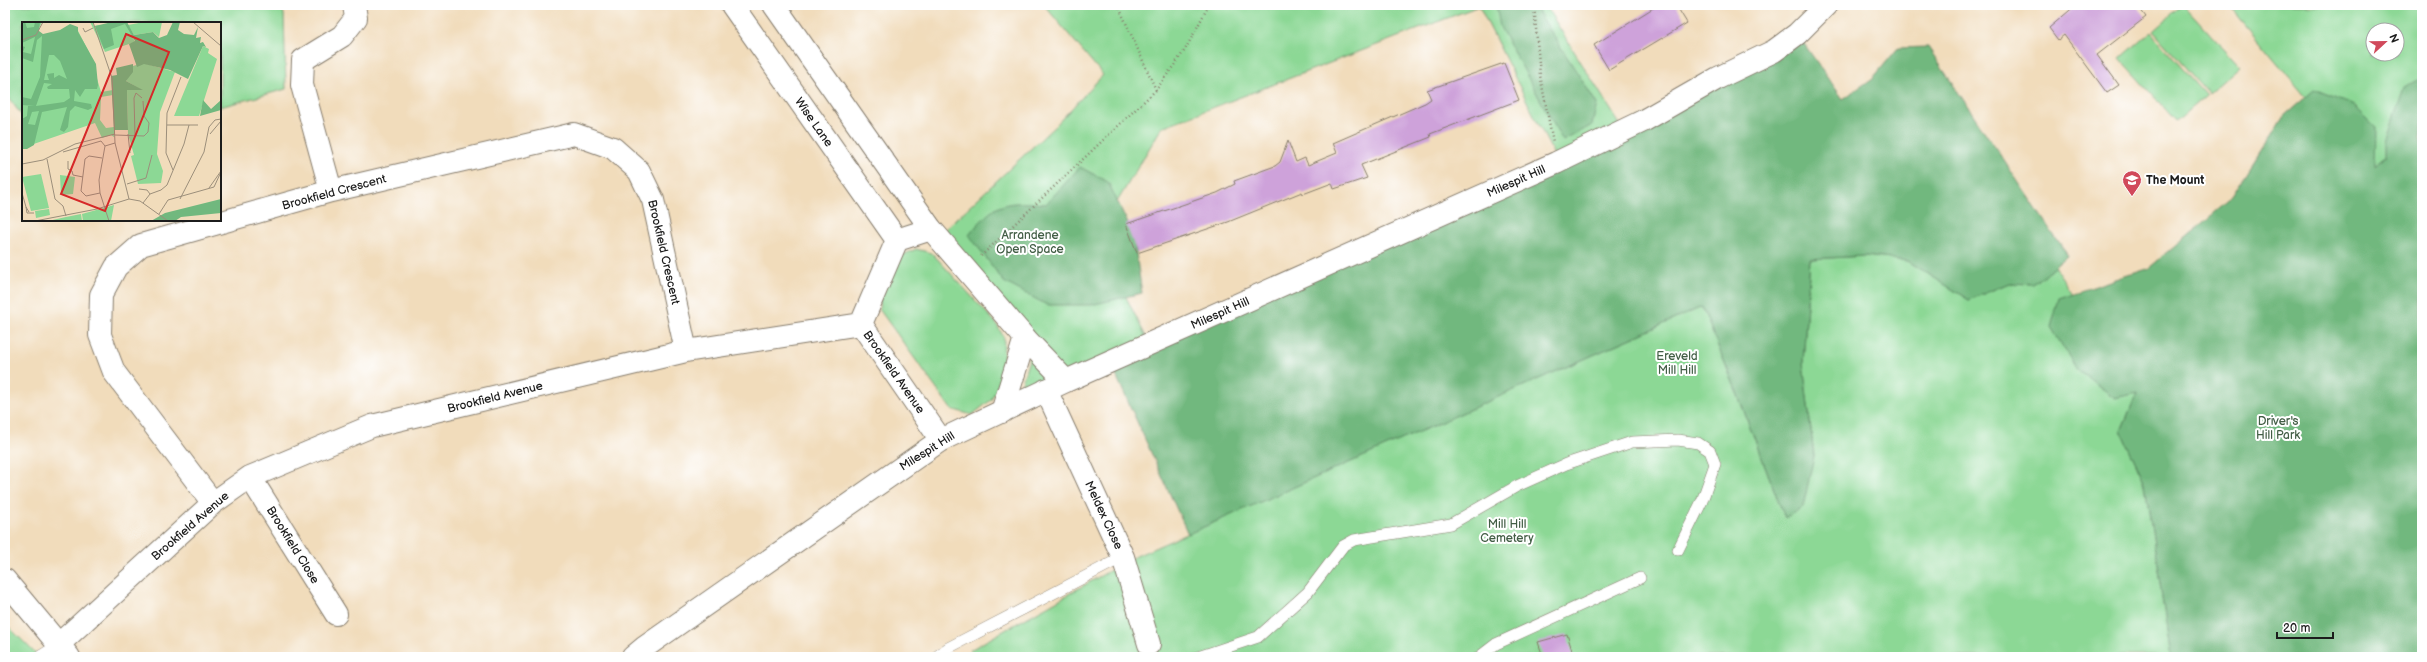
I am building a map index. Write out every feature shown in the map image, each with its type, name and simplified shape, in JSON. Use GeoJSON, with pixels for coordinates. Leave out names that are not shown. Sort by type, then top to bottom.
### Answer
{"type":"FeatureCollection","features":[{"type":"Feature","properties":{"kind":"street"},"geometry":{"type":"LineString","coordinates":[[331,191],[302,85],[302,60],[342,36],[356,18],[354,5]]}},
{"type":"Feature","properties":{"kind":"street","name":"Wise Lane"},"geometry":{"type":"LineString","coordinates":[[732,5],[897,240]]}},
{"type":"Feature","properties":{"kind":"street"},"geometry":{"type":"LineString","coordinates":[[774,5],[931,229],[1025,338],[1056,386]]}},
{"type":"Feature","properties":{"kind":"street","name":"Milespit Hill"},"geometry":{"type":"LineString","coordinates":[[634,657],[645,647],[941,440],[1056,386],[1556,163],[1643,121],[1718,78],[1774,51],[1797,34],[1826,5]]}},
{"type":"Feature","properties":{"kind":"street","name":"Brookfield Crescent"},"geometry":{"type":"LineString","coordinates":[[213,502],[114,372],[100,335],[101,295],[116,267],[141,245],[331,191],[574,134],[613,148],[639,171],[653,200],[686,350]]}},
{"type":"Feature","properties":{"kind":"street"},"geometry":{"type":"LineString","coordinates":[[861,324],[897,240],[931,229]]}},
{"type":"Feature","properties":{"kind":"street","name":"Brookfield Avenue"},"geometry":{"type":"LineString","coordinates":[[64,651],[213,502],[250,477],[372,426],[686,350],[861,324],[941,440]]}},
{"type":"Feature","properties":{"kind":"street"},"geometry":{"type":"LineString","coordinates":[[1002,412],[1025,338]]}},
{"type":"Feature","properties":{"kind":"street","name":"Meldex Close"},"geometry":{"type":"LineString","coordinates":[[1056,386],[1123,557],[1151,651]]}},
{"type":"Feature","properties":{"kind":"street","name":"Brookfield Close"},"geometry":{"type":"LineString","coordinates":[[250,477],[336,614]]}},
{"type":"Feature","properties":{"kind":"street"},"geometry":{"type":"LineString","coordinates":[[5,580],[64,651]]}},
{"type":"Feature","properties":{"kind":"lane"},"geometry":{"type":"LineString","coordinates":[[1198,657],[1258,637],[1308,592],[1343,546],[1354,540],[1395,535],[1451,524],[1516,486],[1566,464],[1632,442],[1678,440],[1698,443],[1710,451],[1716,464],[1712,477],[1678,550]]}},
{"type":"Feature","properties":{"kind":"lane"},"geometry":{"type":"LineString","coordinates":[[936,657],[948,648],[1123,557]]}},
{"type":"Feature","properties":{"kind":"lane"},"geometry":{"type":"LineString","coordinates":[[1479,657],[1496,644],[1640,578]]}},
{"type":"Feature","properties":{"kind":"lane"},"geometry":{"type":"LineString","coordinates":[[39,657],[64,651]]}},
{"type":"Feature","properties":{"kind":"path"},"geometry":{"type":"LineString","coordinates":[[1118,5],[1156,90]]}},
{"type":"Feature","properties":{"kind":"path"},"geometry":{"type":"LineString","coordinates":[[966,270],[1156,90],[1186,50],[1209,5]]}},
{"type":"Feature","properties":{"kind":"path"},"geometry":{"type":"LineString","coordinates":[[1534,5],[1540,75],[1556,163]]}},
{"type":"Feature","properties":{"kind":"green space"},"geometry":{"type":"Polygon","coordinates":[[[5,5],[280,5],[284,14],[286,89],[221,107],[221,22],[22,22],[22,116],[5,93],[5,5]]]}},
{"type":"Feature","properties":{"kind":"green space","name":"Arrandene Open Space"},"geometry":{"type":"Polygon","coordinates":[[[1044,5],[1545,5],[1621,126],[1556,159],[1479,6],[1162,127],[1096,237],[1149,343],[1066,381],[937,237],[1056,125],[1103,75],[1044,5]]]}},
{"type":"Feature","properties":{"kind":"green space"},"geometry":{"type":"Polygon","coordinates":[[[1496,5],[1534,5],[1597,104],[1592,125],[1563,141],[1500,27],[1496,5]]]}},
{"type":"Feature","properties":{"kind":"green space"},"geometry":{"type":"Polygon","coordinates":[[[2182,5],[2184,5],[2239,66],[2208,93],[2153,31],[2182,5]]]}},
{"type":"Feature","properties":{"kind":"green space"},"geometry":{"type":"Polygon","coordinates":[[[2229,5],[2422,5],[2422,122],[2372,169],[2331,127],[2229,5]]]}},
{"type":"Feature","properties":{"kind":"green space"},"geometry":{"type":"Polygon","coordinates":[[[2150,32],[2206,95],[2176,121],[2120,59],[2150,32]]]}},
{"type":"Feature","properties":{"kind":"green space"},"geometry":{"type":"Polygon","coordinates":[[[1797,34],[1843,99],[1873,78],[1898,48],[1928,47],[2067,255],[2033,284],[2009,283],[1969,300],[1908,261],[1865,256],[1810,259],[1803,363],[1814,456],[1803,507],[1785,518],[1734,385],[1702,307],[1188,534],[1110,362],[1556,163],[1797,34]]]}},
{"type":"Feature","properties":{"kind":"green space","name":"Driver's Hill Park"},"geometry":{"type":"Polygon","coordinates":[[[2422,77],[2422,657],[2171,657],[2145,483],[2121,431],[2137,393],[2115,398],[2077,370],[2051,327],[2059,298],[2149,268],[2232,198],[2284,116],[2314,90],[2354,106],[2376,127],[2375,166],[2387,155],[2387,141],[2405,87],[2422,77]]]}},
{"type":"Feature","properties":{"kind":"green space"},"geometry":{"type":"Polygon","coordinates":[[[1080,167],[1108,182],[1133,234],[1142,293],[1091,305],[1047,305],[1004,282],[969,235],[994,209],[1020,203],[1046,204],[1080,167]]]}},
{"type":"Feature","properties":{"kind":"green space"},"geometry":{"type":"Polygon","coordinates":[[[916,249],[932,253],[996,323],[1004,338],[1003,373],[991,400],[972,415],[951,409],[879,309],[883,277],[903,255],[916,249]]]}},
{"type":"Feature","properties":{"kind":"green space"},"geometry":{"type":"Polygon","coordinates":[[[1865,256],[1908,261],[1969,300],[2009,283],[2033,284],[2054,266],[2107,344],[2140,386],[2121,431],[2145,483],[2171,657],[972,657],[970,650],[1134,557],[1702,307],[1734,385],[1785,518],[1814,456],[1803,363],[1810,259],[1865,256]]]}},
{"type":"Feature","properties":{"kind":"green space"},"geometry":{"type":"Polygon","coordinates":[[[1031,353],[1053,375],[1018,395],[1031,353]]]}},
{"type":"Feature","properties":{"kind":"green space"},"geometry":{"type":"Polygon","coordinates":[[[5,623],[39,657],[5,657],[5,623]]]}},
{"type":"Feature","properties":{"kind":"building"},"geometry":{"type":"Polygon","coordinates":[[[1658,5],[1676,5],[1687,23],[1609,70],[1594,45],[1658,5]]]}},
{"type":"Feature","properties":{"kind":"building"},"geometry":{"type":"Polygon","coordinates":[[[2076,5],[2137,5],[2146,17],[2097,55],[2119,85],[2107,93],[2064,35],[2058,40],[2049,28],[2076,5]]]}},
{"type":"Feature","properties":{"kind":"building"},"geometry":{"type":"Polygon","coordinates":[[[1504,63],[1519,100],[1430,134],[1431,137],[1361,165],[1367,178],[1334,189],[1332,183],[1303,194],[1302,192],[1228,222],[1137,253],[1126,224],[1217,193],[1235,184],[1234,181],[1275,166],[1280,162],[1288,141],[1296,162],[1305,158],[1308,165],[1337,153],[1333,143],[1425,103],[1431,99],[1427,90],[1504,63]]]}},
{"type":"Feature","properties":{"kind":"building"},"geometry":{"type":"Polygon","coordinates":[[[1567,634],[1574,657],[1543,657],[1538,642],[1567,634]]]}},
{"type":"Feature","properties":{"kind":"place","name":"The Mount"},"geometry":{"type":"Point","coordinates":[2132,197]}},
{"type":"Feature","properties":{"kind":"park label","name":"Ereveld Mill Hill"},"geometry":{"type":"Point","coordinates":[1677,363]}},
{"type":"Feature","properties":{"kind":"park label","name":"Mill Hill Cemetery"},"geometry":{"type":"Point","coordinates":[1507,531]}}]}
